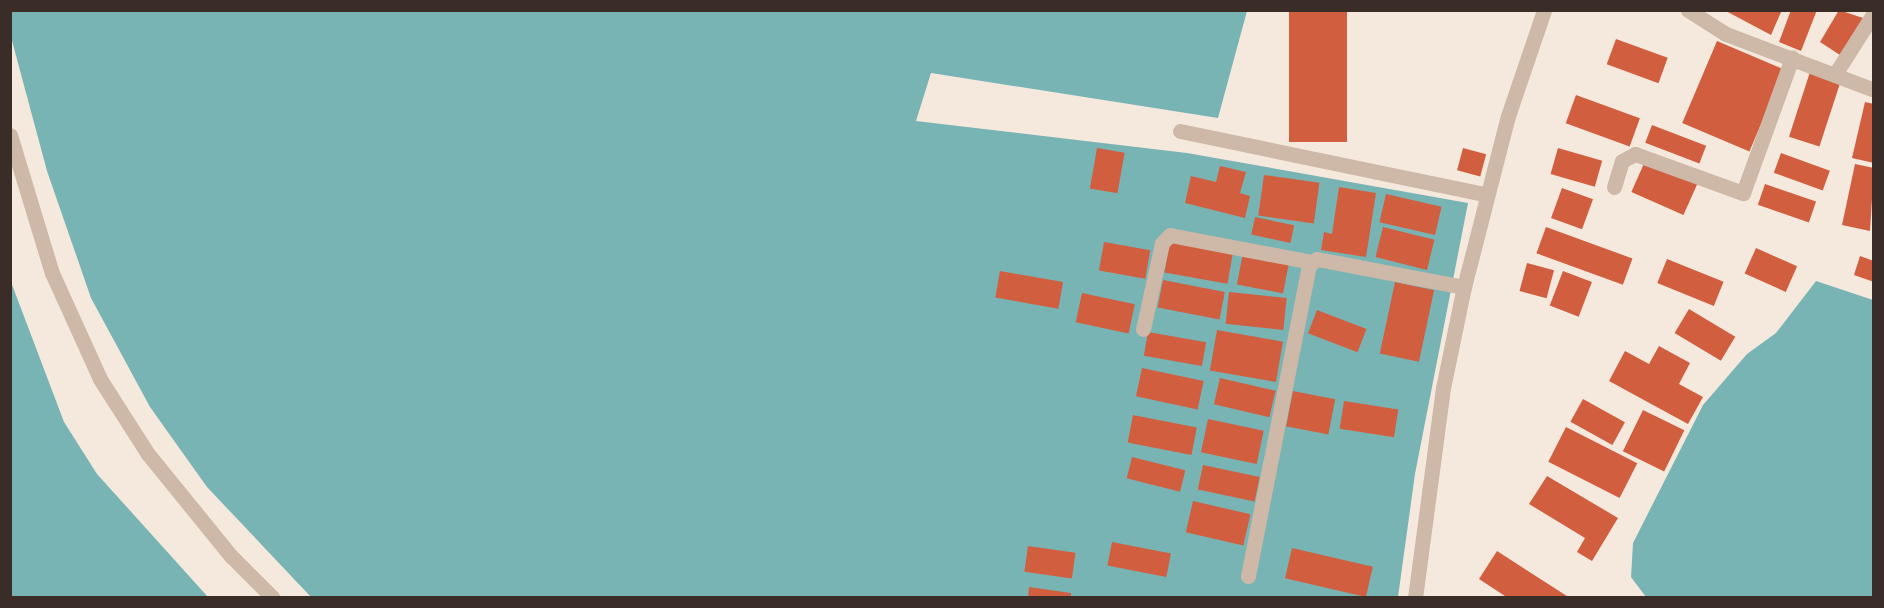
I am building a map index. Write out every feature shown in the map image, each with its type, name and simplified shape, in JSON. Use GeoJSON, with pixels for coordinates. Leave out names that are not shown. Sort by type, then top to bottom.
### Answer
{"type":"FeatureCollection","features":[{"type":"Feature","properties":{"kind":"street"},"geometry":{"type":"LineString","coordinates":[[1415,597],[1443,388],[1464,287],[1485,194],[1544,10]]}},
{"type":"Feature","properties":{"kind":"street"},"geometry":{"type":"LineString","coordinates":[[1688,10],[1726,34],[1792,58],[1837,71],[1874,90]]}},
{"type":"Feature","properties":{"kind":"street"},"geometry":{"type":"LineString","coordinates":[[1837,71],[1874,13]]}},
{"type":"Feature","properties":{"kind":"street"},"geometry":{"type":"LineString","coordinates":[[1614,187],[1622,161],[1635,154],[1743,193],[1792,58]]}},
{"type":"Feature","properties":{"kind":"street"},"geometry":{"type":"LineString","coordinates":[[1180,131],[1485,194]]}},
{"type":"Feature","properties":{"kind":"street"},"geometry":{"type":"LineString","coordinates":[[10,135],[52,273],[100,379],[148,454],[231,556],[273,597]]}},
{"type":"Feature","properties":{"kind":"street"},"geometry":{"type":"LineString","coordinates":[[1143,329],[1162,243],[1170,235],[1312,262],[1464,287]]}},
{"type":"Feature","properties":{"kind":"street"},"geometry":{"type":"LineString","coordinates":[[1248,576],[1305,275],[1312,262]]}},
{"type":"Feature","properties":{"kind":"water"},"geometry":{"type":"Polygon","coordinates":[[[10,11],[1247,11],[1218,118],[931,73],[916,121],[1187,153],[1468,203],[1415,474],[1398,597],[311,597],[207,487],[150,407],[91,298],[47,171],[11,37],[10,11]]]}},
{"type":"Feature","properties":{"kind":"water"},"geometry":{"type":"Polygon","coordinates":[[[1816,281],[1873,300],[1873,597],[1646,597],[1631,577],[1633,543],[1703,405],[1747,354],[1776,333],[1816,281]]]}},
{"type":"Feature","properties":{"kind":"water"},"geometry":{"type":"Polygon","coordinates":[[[11,282],[64,422],[97,474],[208,597],[11,597],[11,282]]]}},
{"type":"Feature","properties":{"kind":"building"},"geometry":{"type":"Polygon","coordinates":[[[1289,10],[1347,10],[1347,142],[1289,142],[1289,10]]]}},
{"type":"Feature","properties":{"kind":"building"},"geometry":{"type":"Polygon","coordinates":[[[1724,10],[1782,10],[1771,35],[1724,10]]]}},
{"type":"Feature","properties":{"kind":"building"},"geometry":{"type":"Polygon","coordinates":[[[1791,10],[1817,10],[1801,51],[1779,42],[1791,10]]]}},
{"type":"Feature","properties":{"kind":"building"},"geometry":{"type":"Polygon","coordinates":[[[1839,10],[1863,18],[1840,55],[1820,42],[1839,10]]]}},
{"type":"Feature","properties":{"kind":"building"},"geometry":{"type":"Polygon","coordinates":[[[1616,39],[1668,58],[1658,83],[1607,64],[1616,39]]]}},
{"type":"Feature","properties":{"kind":"building"},"geometry":{"type":"Polygon","coordinates":[[[1717,41],[1784,70],[1749,151],[1682,123],[1717,41]]]}},
{"type":"Feature","properties":{"kind":"building"},"geometry":{"type":"Polygon","coordinates":[[[1810,72],[1840,82],[1819,147],[1789,137],[1810,72]]]}},
{"type":"Feature","properties":{"kind":"building"},"geometry":{"type":"Polygon","coordinates":[[[1576,95],[1640,118],[1630,146],[1566,123],[1576,95]]]}},
{"type":"Feature","properties":{"kind":"building"},"geometry":{"type":"Polygon","coordinates":[[[1865,102],[1874,104],[1874,163],[1852,158],[1865,102]]]}},
{"type":"Feature","properties":{"kind":"building"},"geometry":{"type":"Polygon","coordinates":[[[1652,125],[1706,146],[1699,164],[1645,143],[1652,125]]]}},
{"type":"Feature","properties":{"kind":"building"},"geometry":{"type":"Polygon","coordinates":[[[1097,148],[1125,153],[1117,193],[1090,188],[1097,148]]]}},
{"type":"Feature","properties":{"kind":"building"},"geometry":{"type":"Polygon","coordinates":[[[1463,148],[1486,154],[1480,176],[1457,170],[1463,148]]]}},
{"type":"Feature","properties":{"kind":"building"},"geometry":{"type":"Polygon","coordinates":[[[1558,148],[1602,161],[1595,187],[1551,174],[1558,148]]]}},
{"type":"Feature","properties":{"kind":"building"},"geometry":{"type":"Polygon","coordinates":[[[1781,153],[1830,171],[1823,191],[1774,173],[1781,153]]]}},
{"type":"Feature","properties":{"kind":"building"},"geometry":{"type":"Polygon","coordinates":[[[1646,159],[1698,182],[1683,215],[1631,192],[1646,159]]]}},
{"type":"Feature","properties":{"kind":"building"},"geometry":{"type":"Polygon","coordinates":[[[1855,164],[1874,168],[1870,231],[1842,225],[1855,164]]]}},
{"type":"Feature","properties":{"kind":"building"},"geometry":{"type":"Polygon","coordinates":[[[1220,166],[1246,172],[1240,193],[1250,196],[1245,218],[1185,203],[1191,176],[1216,182],[1220,166]]]}},
{"type":"Feature","properties":{"kind":"building"},"geometry":{"type":"Polygon","coordinates":[[[1264,175],[1319,183],[1314,223],[1258,216],[1264,175]]]}},
{"type":"Feature","properties":{"kind":"building"},"geometry":{"type":"Polygon","coordinates":[[[1765,184],[1816,202],[1809,222],[1758,205],[1765,184]]]}},
{"type":"Feature","properties":{"kind":"building"},"geometry":{"type":"Polygon","coordinates":[[[1339,187],[1376,193],[1366,257],[1321,250],[1324,232],[1332,234],[1339,187]]]}},
{"type":"Feature","properties":{"kind":"building"},"geometry":{"type":"Polygon","coordinates":[[[1562,188],[1593,199],[1582,229],[1551,218],[1562,188]]]}},
{"type":"Feature","properties":{"kind":"building"},"geometry":{"type":"Polygon","coordinates":[[[1386,194],[1442,207],[1435,235],[1379,222],[1386,194]]]}},
{"type":"Feature","properties":{"kind":"building"},"geometry":{"type":"Polygon","coordinates":[[[1255,217],[1294,225],[1290,243],[1251,235],[1255,217]]]}},
{"type":"Feature","properties":{"kind":"building"},"geometry":{"type":"Polygon","coordinates":[[[1383,227],[1434,240],[1427,270],[1376,257],[1383,227]]]}},
{"type":"Feature","properties":{"kind":"building"},"geometry":{"type":"Polygon","coordinates":[[[1546,227],[1632,258],[1623,285],[1536,253],[1546,227]]]}},
{"type":"Feature","properties":{"kind":"building"},"geometry":{"type":"Polygon","coordinates":[[[1170,241],[1233,252],[1227,284],[1164,273],[1170,241]]]}},
{"type":"Feature","properties":{"kind":"building"},"geometry":{"type":"Polygon","coordinates":[[[1104,242],[1150,250],[1145,279],[1099,271],[1104,242]]]}},
{"type":"Feature","properties":{"kind":"building"},"geometry":{"type":"Polygon","coordinates":[[[1756,248],[1797,266],[1786,292],[1745,274],[1756,248]]]}},
{"type":"Feature","properties":{"kind":"building"},"geometry":{"type":"Polygon","coordinates":[[[1243,253],[1289,262],[1283,293],[1237,284],[1243,253]]]}},
{"type":"Feature","properties":{"kind":"building"},"geometry":{"type":"Polygon","coordinates":[[[1860,256],[1874,261],[1874,282],[1854,275],[1860,256]]]}},
{"type":"Feature","properties":{"kind":"building"},"geometry":{"type":"Polygon","coordinates":[[[1667,259],[1724,282],[1714,306],[1657,283],[1667,259]]]}},
{"type":"Feature","properties":{"kind":"building"},"geometry":{"type":"Polygon","coordinates":[[[1527,263],[1554,270],[1547,298],[1519,291],[1527,263]]]}},
{"type":"Feature","properties":{"kind":"building"},"geometry":{"type":"Polygon","coordinates":[[[1000,271],[1063,282],[1058,309],[995,298],[1000,271]]]}},
{"type":"Feature","properties":{"kind":"building"},"geometry":{"type":"Polygon","coordinates":[[[1563,271],[1592,282],[1579,317],[1550,306],[1563,271]]]}},
{"type":"Feature","properties":{"kind":"building"},"geometry":{"type":"Polygon","coordinates":[[[1163,280],[1225,292],[1219,320],[1158,307],[1163,280]]]}},
{"type":"Feature","properties":{"kind":"building"},"geometry":{"type":"Polygon","coordinates":[[[1395,282],[1434,290],[1419,362],[1380,353],[1395,282]]]}},
{"type":"Feature","properties":{"kind":"building"},"geometry":{"type":"Polygon","coordinates":[[[1229,292],[1287,298],[1283,330],[1226,324],[1229,292]]]}},
{"type":"Feature","properties":{"kind":"building"},"geometry":{"type":"Polygon","coordinates":[[[1082,293],[1135,304],[1129,334],[1076,322],[1082,293]]]}},
{"type":"Feature","properties":{"kind":"building"},"geometry":{"type":"Polygon","coordinates":[[[1689,309],[1735,337],[1721,361],[1675,333],[1689,309]]]}},
{"type":"Feature","properties":{"kind":"building"},"geometry":{"type":"Polygon","coordinates":[[[1317,310],[1366,329],[1358,352],[1308,333],[1317,310]]]}},
{"type":"Feature","properties":{"kind":"building"},"geometry":{"type":"Polygon","coordinates":[[[1217,330],[1283,342],[1276,382],[1210,370],[1217,330]]]}},
{"type":"Feature","properties":{"kind":"building"},"geometry":{"type":"Polygon","coordinates":[[[1148,332],[1206,342],[1202,366],[1144,356],[1148,332]]]}},
{"type":"Feature","properties":{"kind":"building"},"geometry":{"type":"Polygon","coordinates":[[[1659,346],[1690,363],[1679,384],[1703,397],[1688,424],[1609,381],[1625,351],[1649,364],[1659,346]]]}},
{"type":"Feature","properties":{"kind":"building"},"geometry":{"type":"Polygon","coordinates":[[[1142,368],[1204,381],[1198,409],[1136,396],[1142,368]]]}},
{"type":"Feature","properties":{"kind":"building"},"geometry":{"type":"Polygon","coordinates":[[[1220,378],[1276,391],[1269,417],[1214,404],[1220,378]]]}},
{"type":"Feature","properties":{"kind":"building"},"geometry":{"type":"Polygon","coordinates":[[[1293,391],[1335,399],[1328,435],[1286,426],[1293,391]]]}},
{"type":"Feature","properties":{"kind":"building"},"geometry":{"type":"Polygon","coordinates":[[[1583,399],[1625,422],[1612,445],[1570,422],[1583,399]]]}},
{"type":"Feature","properties":{"kind":"building"},"geometry":{"type":"Polygon","coordinates":[[[1344,401],[1398,410],[1394,437],[1340,429],[1344,401]]]}},
{"type":"Feature","properties":{"kind":"building"},"geometry":{"type":"Polygon","coordinates":[[[1643,410],[1684,430],[1664,472],[1623,451],[1643,410]]]}},
{"type":"Feature","properties":{"kind":"building"},"geometry":{"type":"Polygon","coordinates":[[[1133,415],[1197,427],[1191,455],[1128,442],[1133,415]]]}},
{"type":"Feature","properties":{"kind":"building"},"geometry":{"type":"Polygon","coordinates":[[[1208,419],[1264,431],[1257,464],[1201,452],[1208,419]]]}},
{"type":"Feature","properties":{"kind":"building"},"geometry":{"type":"Polygon","coordinates":[[[1566,427],[1637,463],[1620,498],[1548,462],[1566,427]]]}},
{"type":"Feature","properties":{"kind":"building"},"geometry":{"type":"Polygon","coordinates":[[[1132,457],[1185,470],[1180,492],[1127,478],[1132,457]]]}},
{"type":"Feature","properties":{"kind":"building"},"geometry":{"type":"Polygon","coordinates":[[[1203,465],[1260,477],[1255,502],[1198,489],[1203,465]]]}},
{"type":"Feature","properties":{"kind":"building"},"geometry":{"type":"Polygon","coordinates":[[[1547,476],[1618,518],[1592,561],[1577,552],[1585,538],[1529,504],[1547,476]]]}},
{"type":"Feature","properties":{"kind":"building"},"geometry":{"type":"Polygon","coordinates":[[[1193,501],[1250,514],[1243,545],[1186,532],[1193,501]]]}},
{"type":"Feature","properties":{"kind":"building"},"geometry":{"type":"Polygon","coordinates":[[[1112,542],[1171,553],[1166,577],[1107,566],[1112,542]]]}},
{"type":"Feature","properties":{"kind":"building"},"geometry":{"type":"Polygon","coordinates":[[[1028,546],[1076,553],[1072,578],[1024,572],[1028,546]]]}},
{"type":"Feature","properties":{"kind":"building"},"geometry":{"type":"Polygon","coordinates":[[[1292,548],[1373,567],[1366,597],[1285,578],[1292,548]]]}},
{"type":"Feature","properties":{"kind":"building"},"geometry":{"type":"Polygon","coordinates":[[[1497,551],[1570,598],[1508,598],[1479,579],[1497,551]]]}},
{"type":"Feature","properties":{"kind":"building"},"geometry":{"type":"Polygon","coordinates":[[[1029,587],[1071,593],[1071,598],[1028,598],[1029,587]]]}}]}
